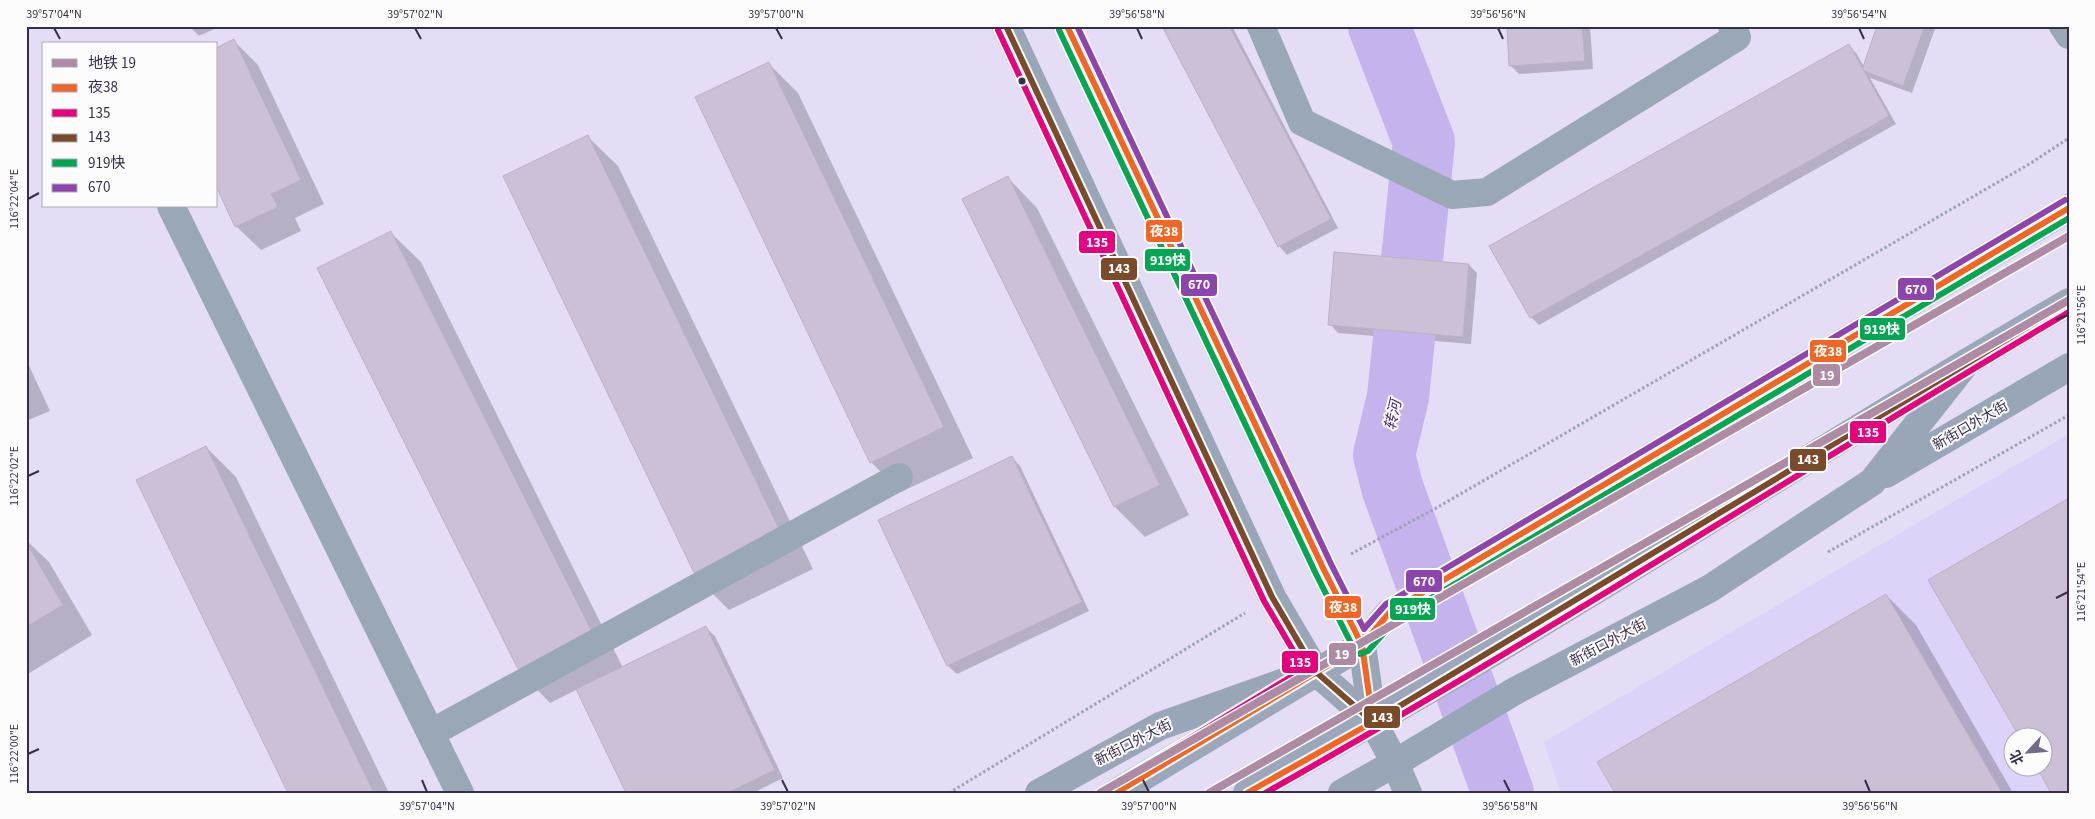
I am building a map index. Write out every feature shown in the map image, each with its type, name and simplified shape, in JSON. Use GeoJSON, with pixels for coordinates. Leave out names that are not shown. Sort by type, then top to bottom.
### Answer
{"type":"FeatureCollection","features":[{"type":"Feature","properties":{"kind":"main road","name":"新街口外大街"},"geometry":{"type":"LineString","coordinates":[[1116,793],[1362,645],[1390,612],[2069,208]]}},
{"type":"Feature","properties":{"kind":"main road","name":"新街口外大街"},"geometry":{"type":"LineString","coordinates":[[1247,793],[1499,649],[1968,361],[2069,302]]}},
{"type":"Feature","properties":{"kind":"street"},"geometry":{"type":"LineString","coordinates":[[1006,26],[1272,597],[1316,672],[1374,722]]}},
{"type":"Feature","properties":{"kind":"street"},"geometry":{"type":"LineString","coordinates":[[1067,26],[1324,570],[1362,645],[1374,722],[1408,793]]}},
{"type":"Feature","properties":{"kind":"street"},"geometry":{"type":"LineString","coordinates":[[1261,26],[1302,122],[1364,154],[1452,195],[1486,192],[1737,37],[1732,26]]}},
{"type":"Feature","properties":{"kind":"street"},"geometry":{"type":"LineString","coordinates":[[2063,26],[2069,35]]}},
{"type":"Feature","properties":{"kind":"street"},"geometry":{"type":"LineString","coordinates":[[172,208],[460,793]]}},
{"type":"Feature","properties":{"kind":"street","name":"新街口外大街"},"geometry":{"type":"LineString","coordinates":[[1870,483],[1968,361]]}},
{"type":"Feature","properties":{"kind":"street","name":"新街口外大街"},"geometry":{"type":"LineString","coordinates":[[1342,793],[1514,690],[1709,589],[1870,483],[2069,367]]}},
{"type":"Feature","properties":{"kind":"street"},"geometry":{"type":"LineString","coordinates":[[431,733],[899,477]]}},
{"type":"Feature","properties":{"kind":"street","name":"新街口外大街"},"geometry":{"type":"LineString","coordinates":[[1039,793],[1160,726],[1316,672]]}},
{"type":"Feature","properties":{"kind":"path"},"geometry":{"type":"LineString","coordinates":[[1324,570],[1438,507],[2023,168],[2069,138]]}},
{"type":"Feature","properties":{"kind":"path"},"geometry":{"type":"LineString","coordinates":[[948,793],[1272,597]]}},
{"type":"Feature","properties":{"kind":"shaded area"},"geometry":{"type":"Polygon","coordinates":[[[2069,434],[2069,793],[1561,793],[1544,742],[2069,434]]]}},
{"type":"Feature","properties":{"kind":"building"},"geometry":{"type":"Polygon","coordinates":[[[1162,26],[1229,26],[1331,219],[1278,247],[1162,26]]]}},
{"type":"Feature","properties":{"kind":"building"},"geometry":{"type":"Polygon","coordinates":[[[1507,26],[1582,26],[1585,61],[1509,66],[1507,26]]]}},
{"type":"Feature","properties":{"kind":"building"},"geometry":{"type":"Polygon","coordinates":[[[1877,26],[1925,26],[1903,86],[1862,70],[1877,26]]]}},
{"type":"Feature","properties":{"kind":"building"},"geometry":{"type":"Polygon","coordinates":[[[234,39],[301,180],[271,194],[278,207],[235,227],[218,190],[218,47],[234,39]]]}},
{"type":"Feature","properties":{"kind":"building"},"geometry":{"type":"Polygon","coordinates":[[[1849,44],[1889,116],[1530,318],[1489,246],[1849,44]]]}},
{"type":"Feature","properties":{"kind":"building"},"geometry":{"type":"Polygon","coordinates":[[[769,62],[944,427],[870,463],[695,97],[769,62]]]}},
{"type":"Feature","properties":{"kind":"building"},"geometry":{"type":"Polygon","coordinates":[[[588,135],[784,539],[698,581],[503,176],[588,135]]]}},
{"type":"Feature","properties":{"kind":"building"},"geometry":{"type":"Polygon","coordinates":[[[1008,176],[1160,485],[1114,507],[962,199],[1008,176]]]}},
{"type":"Feature","properties":{"kind":"building"},"geometry":{"type":"Polygon","coordinates":[[[391,231],[594,636],[520,673],[317,268],[391,231]]]}},
{"type":"Feature","properties":{"kind":"building"},"geometry":{"type":"Polygon","coordinates":[[[1334,252],[1469,264],[1463,337],[1328,325],[1334,252]]]}},
{"type":"Feature","properties":{"kind":"building"},"geometry":{"type":"Polygon","coordinates":[[[206,446],[374,793],[288,793],[136,480],[206,446]]]}},
{"type":"Feature","properties":{"kind":"building"},"geometry":{"type":"Polygon","coordinates":[[[1012,456],[1082,602],[947,666],[878,520],[1012,456]]]}},
{"type":"Feature","properties":{"kind":"building"},"geometry":{"type":"Polygon","coordinates":[[[2069,498],[2069,793],[2051,793],[2042,776],[2052,776],[2052,726],[2013,726],[1928,580],[2069,498]]]}},
{"type":"Feature","properties":{"kind":"building"},"geometry":{"type":"Polygon","coordinates":[[[26,542],[63,605],[26,627],[26,542]]]}},
{"type":"Feature","properties":{"kind":"building"},"geometry":{"type":"Polygon","coordinates":[[[1886,594],[2002,793],[1615,793],[1597,762],[1886,594]]]}},
{"type":"Feature","properties":{"kind":"building"},"geometry":{"type":"Polygon","coordinates":[[[706,626],[775,770],[727,793],[626,793],[576,689],[706,626]]]}},
{"type":"Feature","properties":{"kind":"waterway","name":"转河"},"geometry":{"type":"LineString","coordinates":[[1379,26],[1424,142],[1398,397],[1384,455],[1392,487],[1503,793]]}},
{"type":"Feature","properties":{"kind":"metro line","name":"19"},"geometry":{"type":"LineString","coordinates":[[1100,793],[2069,236]]}},
{"type":"Feature","properties":{"kind":"metro line","name":"19"},"geometry":{"type":"LineString","coordinates":[[1209,793],[2069,300]]}},
{"type":"Feature","properties":{"kind":"transit line","name":"143"},"geometry":{"type":"LineString","coordinates":[[1006,26],[1272,597],[1316,672],[1373,722],[2069,302]]}},
{"type":"Feature","properties":{"kind":"transit line","name":"夜38"},"geometry":{"type":"LineString","coordinates":[[1067,26],[1324,570],[1362,645],[1373,722],[1247,793]]}},
{"type":"Feature","properties":{"kind":"transit line","name":"670"},"geometry":{"type":"LineString","coordinates":[[1077,26],[1332,566],[1364,629],[1386,604],[2065,200]]}},
{"type":"Feature","properties":{"kind":"transit line","name":"135"},"geometry":{"type":"LineString","coordinates":[[998,30],[1264,601],[1304,669],[1111,786]]}},
{"type":"Feature","properties":{"kind":"transit line","name":"919快"},"geometry":{"type":"LineString","coordinates":[[1059,30],[1316,574],[1354,649],[1360,654],[1368,651],[1396,619],[2069,218]]}},
{"type":"Feature","properties":{"kind":"transit line","name":"夜38"},"geometry":{"type":"LineString","coordinates":[[1116,793],[1362,645],[1390,612],[2069,208]]}},
{"type":"Feature","properties":{"kind":"transit line","name":"135"},"geometry":{"type":"LineString","coordinates":[[1265,793],[1468,676],[2069,312]]}}]}
